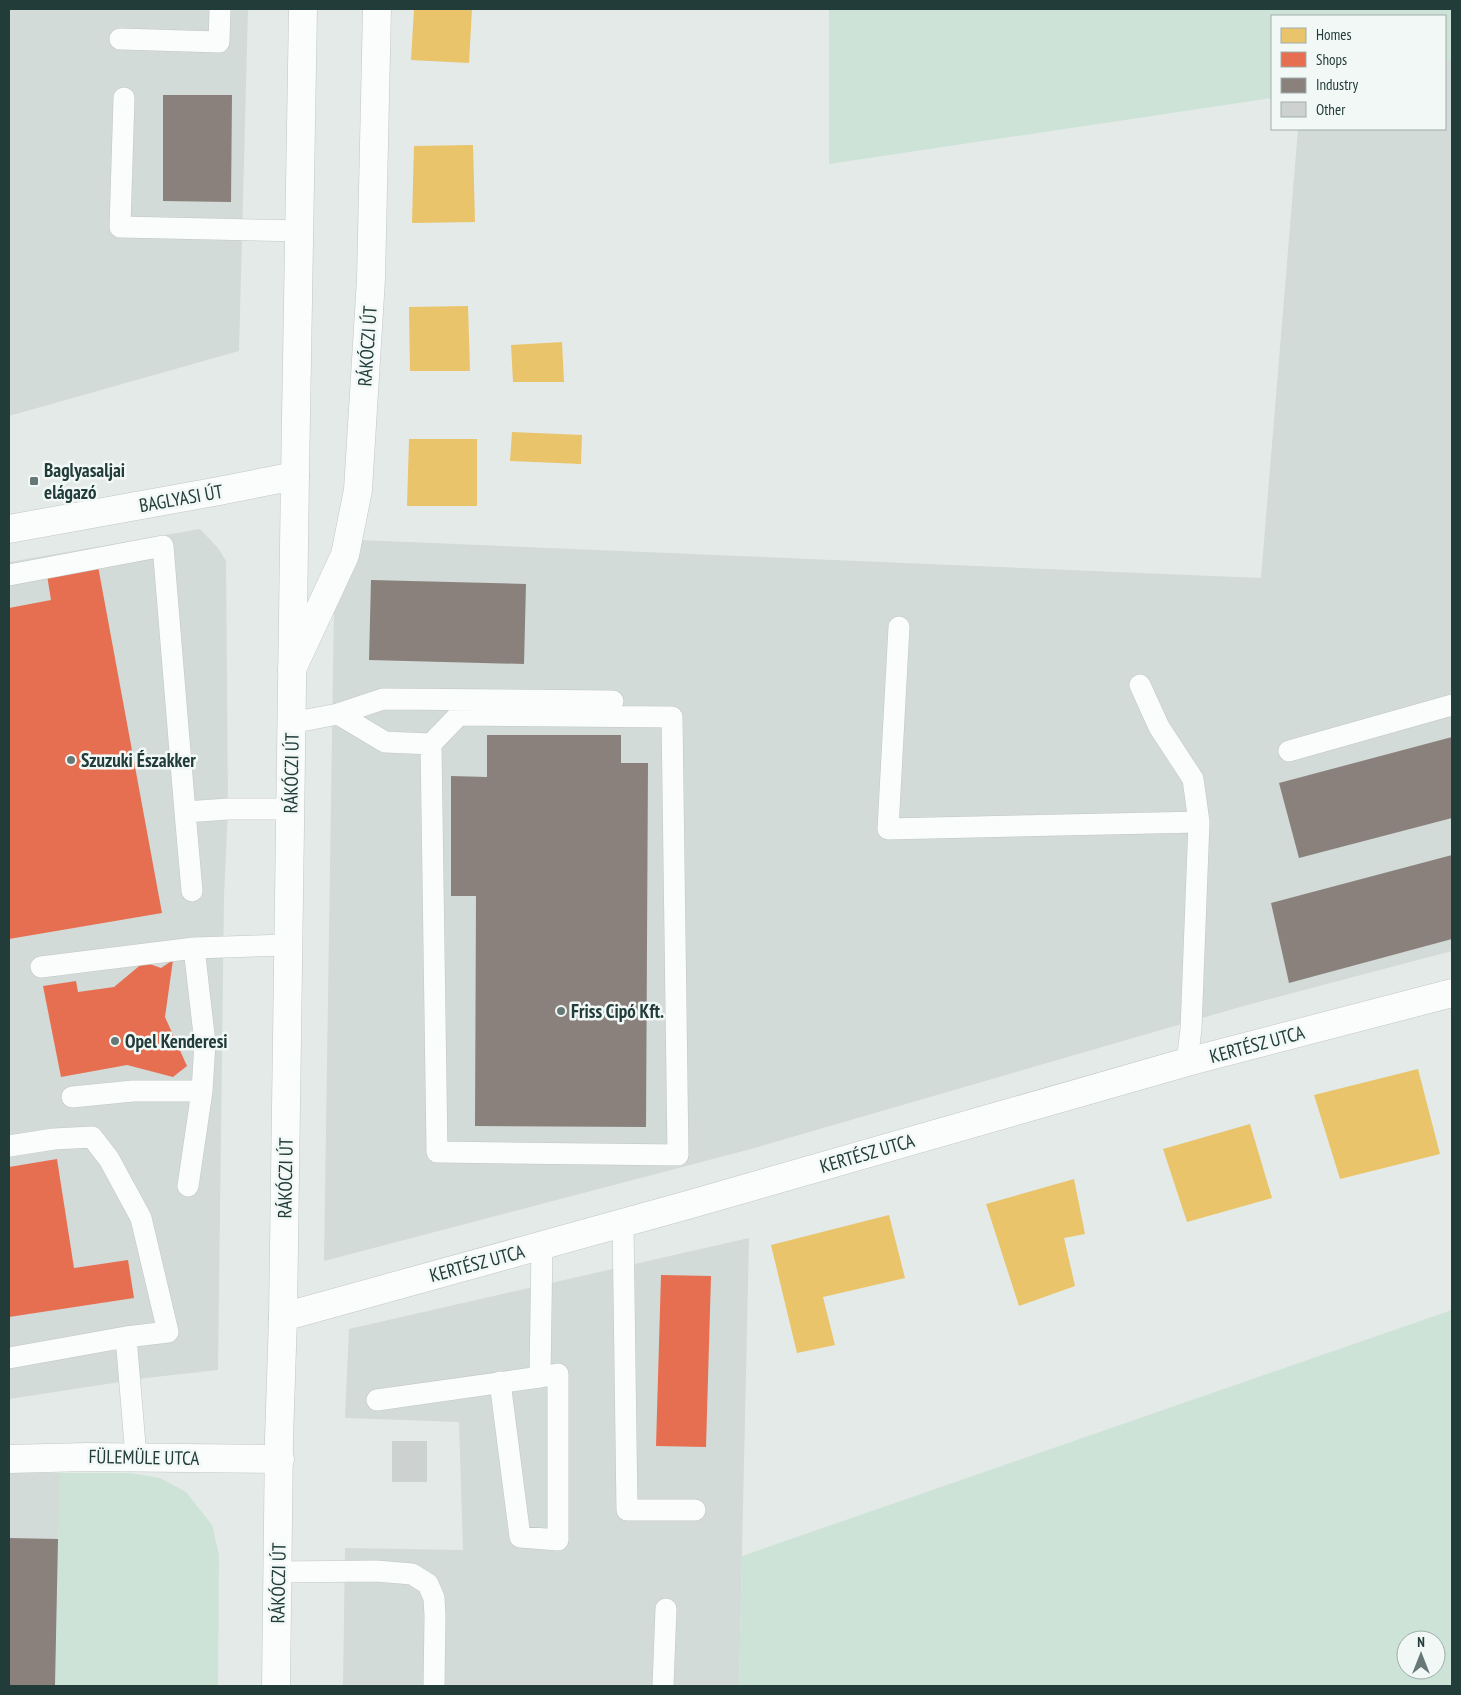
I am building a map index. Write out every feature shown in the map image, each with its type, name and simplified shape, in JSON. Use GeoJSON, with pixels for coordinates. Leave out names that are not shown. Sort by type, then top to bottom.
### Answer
{"type":"FeatureCollection","features":[{"type":"Feature","properties":{"kind":"street","name":"RÁKÓCZI ÚT"},"geometry":{"type":"LineString","coordinates":[[276,1686],[303,9]]}},
{"type":"Feature","properties":{"kind":"street","name":"RÁKÓCZI ÚT"},"geometry":{"type":"LineString","coordinates":[[292,669],[345,555],[358,490],[371,279],[377,9]]}},
{"type":"Feature","properties":{"kind":"street","name":"BAGLYASI ÚT"},"geometry":{"type":"LineString","coordinates":[[9,529],[294,476]]}},
{"type":"Feature","properties":{"kind":"street","name":"KERTÉSZ UTCA"},"geometry":{"type":"LineString","coordinates":[[283,1317],[1187,1062],[1452,993]]}},
{"type":"Feature","properties":{"kind":"street","name":"FÜLEMÜLE UTCA"},"geometry":{"type":"LineString","coordinates":[[9,1459],[136,1457],[280,1459]]}},
{"type":"Feature","properties":{"kind":"lane"},"geometry":{"type":"LineString","coordinates":[[120,39],[219,42],[220,9]]}},
{"type":"Feature","properties":{"kind":"lane"},"geometry":{"type":"LineString","coordinates":[[124,98],[120,227],[300,231]]}},
{"type":"Feature","properties":{"kind":"lane"},"geometry":{"type":"LineString","coordinates":[[9,575],[163,546],[192,891]]}},
{"type":"Feature","properties":{"kind":"lane"},"geometry":{"type":"LineString","coordinates":[[899,627],[888,829],[1199,822]]}},
{"type":"Feature","properties":{"kind":"lane"},"geometry":{"type":"LineString","coordinates":[[1140,685],[1159,727],[1193,779],[1199,822],[1191,1029],[1187,1062]]}},
{"type":"Feature","properties":{"kind":"lane"},"geometry":{"type":"LineString","coordinates":[[291,724],[338,714],[383,699],[613,701]]}},
{"type":"Feature","properties":{"kind":"lane"},"geometry":{"type":"LineString","coordinates":[[1289,751],[1452,705]]}},
{"type":"Feature","properties":{"kind":"lane"},"geometry":{"type":"LineString","coordinates":[[338,714],[385,742],[430,744],[459,715],[672,717],[678,1155],[437,1152],[430,744]]}},
{"type":"Feature","properties":{"kind":"lane"},"geometry":{"type":"LineString","coordinates":[[185,812],[228,809],[290,809]]}},
{"type":"Feature","properties":{"kind":"lane"},"geometry":{"type":"LineString","coordinates":[[41,967],[194,948],[288,945]]}},
{"type":"Feature","properties":{"kind":"lane"},"geometry":{"type":"LineString","coordinates":[[188,1186],[202,1091],[205,1043],[194,948]]}},
{"type":"Feature","properties":{"kind":"lane"},"geometry":{"type":"LineString","coordinates":[[72,1097],[133,1091],[202,1091]]}},
{"type":"Feature","properties":{"kind":"lane"},"geometry":{"type":"LineString","coordinates":[[9,1146],[54,1139],[92,1137],[109,1158],[141,1218],[168,1332],[126,1337],[9,1358]]}},
{"type":"Feature","properties":{"kind":"lane"},"geometry":{"type":"LineString","coordinates":[[623,1222],[626,1510],[695,1510]]}},
{"type":"Feature","properties":{"kind":"lane"},"geometry":{"type":"LineString","coordinates":[[540,1377],[542,1245]]}},
{"type":"Feature","properties":{"kind":"lane"},"geometry":{"type":"LineString","coordinates":[[126,1337],[136,1457]]}},
{"type":"Feature","properties":{"kind":"lane"},"geometry":{"type":"LineString","coordinates":[[377,1400],[500,1382],[540,1377],[558,1374],[558,1540],[520,1537],[500,1382]]}},
{"type":"Feature","properties":{"kind":"lane"},"geometry":{"type":"LineString","coordinates":[[278,1572],[376,1571],[403,1573],[412,1574],[428,1584],[434,1598],[434,1686]]}},
{"type":"Feature","properties":{"kind":"lane"},"geometry":{"type":"LineString","coordinates":[[663,1686],[666,1609]]}},
{"type":"Feature","properties":{"kind":"shaded area"},"geometry":{"type":"Polygon","coordinates":[[[9,9],[248,9],[239,351],[9,416],[9,9]]]}},
{"type":"Feature","properties":{"kind":"shaded area"},"geometry":{"type":"Polygon","coordinates":[[[1452,58],[1452,951],[1247,1005],[751,1149],[324,1261],[335,539],[1261,578],[1298,130],[1446,130],[1446,63],[1452,58]]]}},
{"type":"Feature","properties":{"kind":"shaded area"},"geometry":{"type":"Polygon","coordinates":[[[200,529],[218,548],[226,561],[228,809],[224,896],[218,1370],[146,1378],[9,1399],[9,562],[200,529]]]}},
{"type":"Feature","properties":{"kind":"shaded area"},"geometry":{"type":"Polygon","coordinates":[[[749,1238],[739,1686],[343,1686],[345,1548],[463,1550],[459,1422],[345,1418],[349,1329],[749,1238]]]}},
{"type":"Feature","properties":{"kind":"shaded area"},"geometry":{"type":"Polygon","coordinates":[[[9,1472],[60,1473],[55,1686],[9,1686],[9,1472]]]}},
{"type":"Feature","properties":{"kind":"green space"},"geometry":{"type":"Polygon","coordinates":[[[829,9],[1452,9],[1452,58],[1446,63],[1446,15],[1271,15],[1271,98],[829,164],[829,9]]]}},
{"type":"Feature","properties":{"kind":"green space"},"geometry":{"type":"Polygon","coordinates":[[[1452,1310],[1452,1686],[739,1686],[742,1556],[1452,1310]]]}},
{"type":"Feature","properties":{"kind":"green space"},"geometry":{"type":"Polygon","coordinates":[[[60,1473],[130,1473],[160,1478],[186,1492],[212,1525],[219,1555],[218,1686],[55,1686],[60,1473]]]}},
{"type":"Feature","properties":{"kind":"building: Homes"},"geometry":{"type":"Polygon","coordinates":[[[414,9],[472,9],[469,63],[411,60],[414,9]]]}},
{"type":"Feature","properties":{"kind":"building: Homes"},"geometry":{"type":"Polygon","coordinates":[[[473,145],[475,222],[412,223],[414,146],[473,145]]]}},
{"type":"Feature","properties":{"kind":"building: Homes"},"geometry":{"type":"Polygon","coordinates":[[[468,306],[470,371],[410,371],[409,307],[468,306]]]}},
{"type":"Feature","properties":{"kind":"building: Homes"},"geometry":{"type":"Polygon","coordinates":[[[562,342],[564,382],[513,382],[511,345],[562,342]]]}},
{"type":"Feature","properties":{"kind":"building: Homes"},"geometry":{"type":"Polygon","coordinates":[[[512,432],[582,435],[581,464],[510,461],[512,432]]]}},
{"type":"Feature","properties":{"kind":"building: Homes"},"geometry":{"type":"Polygon","coordinates":[[[409,439],[477,439],[477,506],[407,506],[409,439]]]}},
{"type":"Feature","properties":{"kind":"building: Homes"},"geometry":{"type":"Polygon","coordinates":[[[1418,1069],[1440,1154],[1340,1179],[1314,1095],[1418,1069]]]}},
{"type":"Feature","properties":{"kind":"building: Homes"},"geometry":{"type":"Polygon","coordinates":[[[1250,1124],[1272,1198],[1187,1222],[1163,1149],[1250,1124]]]}},
{"type":"Feature","properties":{"kind":"building: Homes"},"geometry":{"type":"Polygon","coordinates":[[[1074,1179],[1085,1234],[1064,1238],[1075,1286],[1019,1306],[986,1204],[1074,1179]]]}},
{"type":"Feature","properties":{"kind":"building: Homes"},"geometry":{"type":"Polygon","coordinates":[[[889,1215],[905,1278],[823,1297],[835,1345],[797,1353],[771,1245],[889,1215]]]}},
{"type":"Feature","properties":{"kind":"building: Shops","name":"Szuzuki Északker"},"geometry":{"type":"Polygon","coordinates":[[[98,566],[162,913],[9,939],[9,608],[51,600],[47,575],[98,566]]]}},
{"type":"Feature","properties":{"kind":"building: Shops","name":"Opel Kenderesi"},"geometry":{"type":"Polygon","coordinates":[[[173,960],[165,1017],[187,1066],[173,1077],[127,1065],[61,1077],[43,986],[76,981],[78,992],[114,987],[144,962],[161,968],[173,960]]]}},
{"type":"Feature","properties":{"kind":"building: Shops"},"geometry":{"type":"Polygon","coordinates":[[[57,1159],[74,1268],[128,1260],[134,1298],[9,1317],[9,1167],[57,1159]]]}},
{"type":"Feature","properties":{"kind":"building: Shops"},"geometry":{"type":"Polygon","coordinates":[[[661,1275],[711,1276],[706,1447],[656,1446],[661,1275]]]}},
{"type":"Feature","properties":{"kind":"building: Industry"},"geometry":{"type":"Polygon","coordinates":[[[163,95],[232,95],[231,202],[163,201],[163,95]]]}},
{"type":"Feature","properties":{"kind":"building: Industry"},"geometry":{"type":"Polygon","coordinates":[[[371,580],[526,584],[524,664],[369,660],[371,580]]]}},
{"type":"Feature","properties":{"kind":"building: Industry","name":"Friss Cipó Kft."},"geometry":{"type":"Polygon","coordinates":[[[487,735],[621,735],[621,763],[648,763],[646,1127],[475,1126],[476,896],[451,896],[451,776],[487,777],[487,735]]]}},
{"type":"Feature","properties":{"kind":"building: Industry"},"geometry":{"type":"Polygon","coordinates":[[[1452,737],[1452,818],[1299,858],[1279,783],[1452,737]]]}},
{"type":"Feature","properties":{"kind":"building: Industry"},"geometry":{"type":"Polygon","coordinates":[[[1452,855],[1452,939],[1289,983],[1271,903],[1452,855]]]}},
{"type":"Feature","properties":{"kind":"building: Industry"},"geometry":{"type":"Polygon","coordinates":[[[9,1538],[58,1539],[55,1686],[9,1686],[9,1538]]]}},
{"type":"Feature","properties":{"kind":"building: Other"},"geometry":{"type":"Polygon","coordinates":[[[392,1441],[427,1441],[427,1482],[392,1482],[392,1441]]]}},
{"type":"Feature","properties":{"kind":"place","name":"Baglyasaljai elágazó"},"geometry":{"type":"Point","coordinates":[34,481]}},
{"type":"Feature","properties":{"kind":"place","name":"Szuzuki Északker"},"geometry":{"type":"Point","coordinates":[71,760]}},
{"type":"Feature","properties":{"kind":"place","name":"Friss Cipó Kft."},"geometry":{"type":"Point","coordinates":[561,1011]}},
{"type":"Feature","properties":{"kind":"place","name":"Opel Kenderesi"},"geometry":{"type":"Point","coordinates":[115,1041]}}]}
